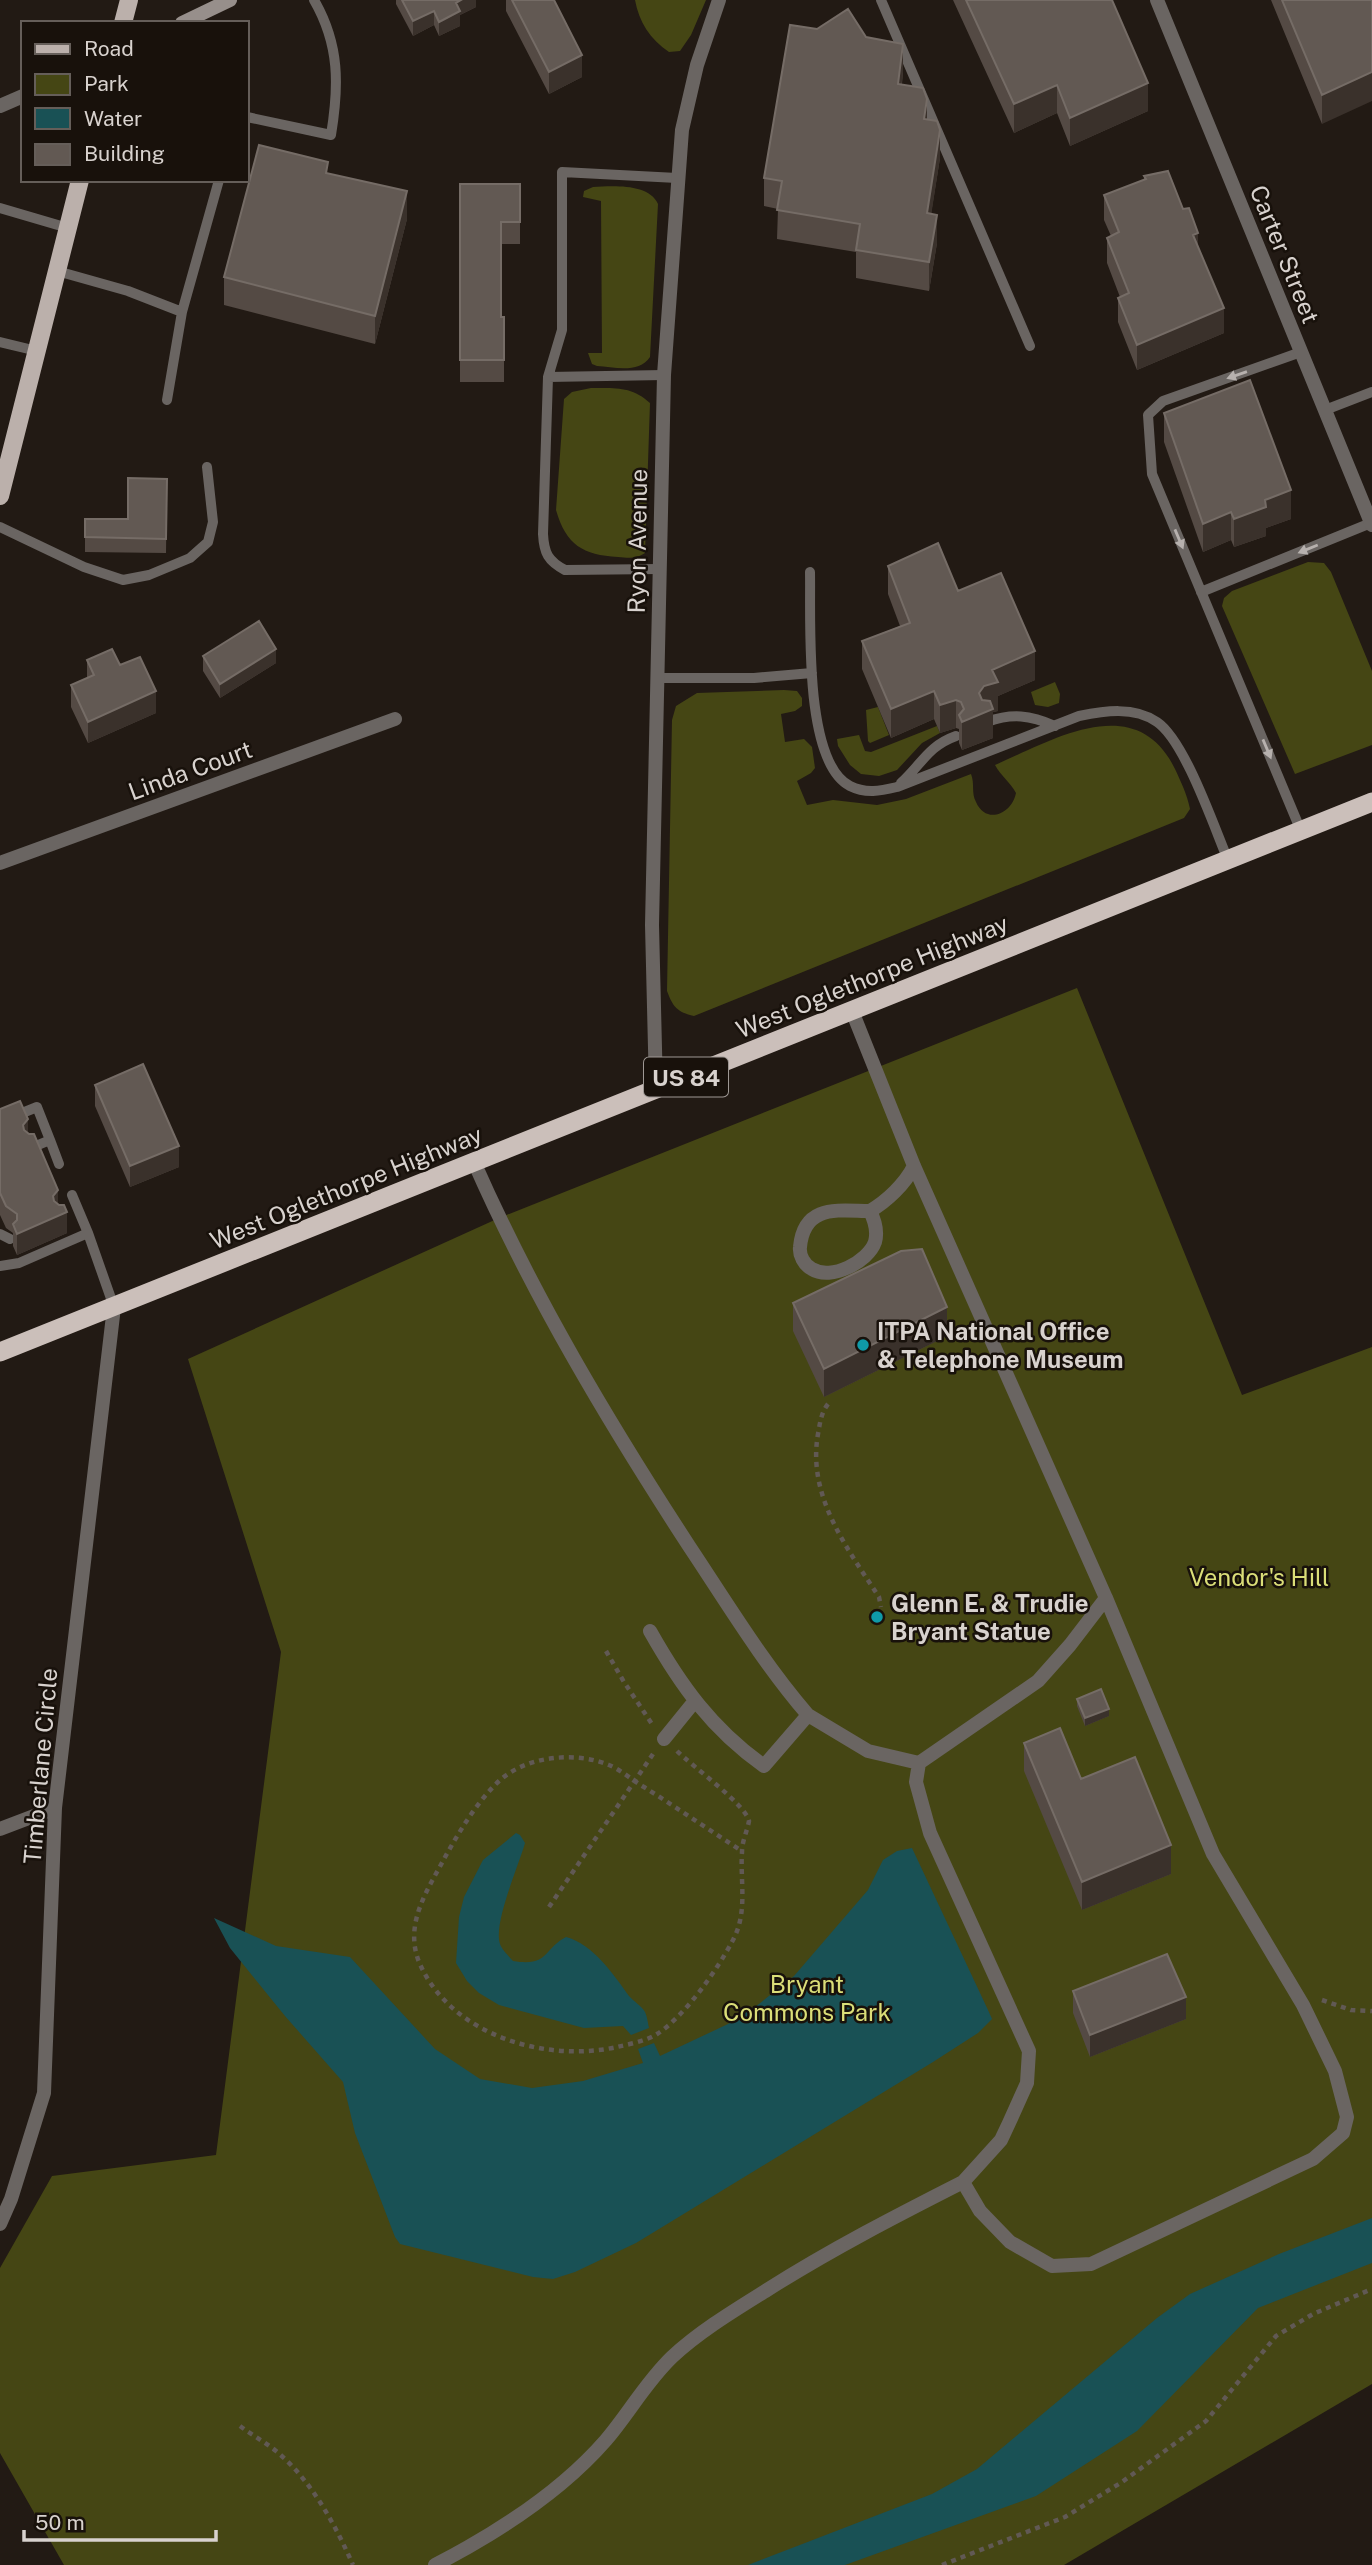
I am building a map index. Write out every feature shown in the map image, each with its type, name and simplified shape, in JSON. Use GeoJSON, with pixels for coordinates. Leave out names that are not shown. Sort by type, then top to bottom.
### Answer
{"type":"FeatureCollection","features":[{"type":"Feature","properties":{"kind":"highway","name":"West Oglethorpe Highway"},"geometry":{"type":"LineString","coordinates":[[0,1352],[1372,802]]}},
{"type":"Feature","properties":{"kind":"main road"},"geometry":{"type":"LineString","coordinates":[[124,21],[129,0]]}},
{"type":"Feature","properties":{"kind":"main road"},"geometry":{"type":"LineString","coordinates":[[186,21],[230,0]]}},
{"type":"Feature","properties":{"kind":"main road"},"geometry":{"type":"LineString","coordinates":[[0,496],[80,182]]}},
{"type":"Feature","properties":{"kind":"street","name":"Ryon Avenue"},"geometry":{"type":"LineString","coordinates":[[656,1089],[652,925],[664,375],[682,130],[719,0]]}},
{"type":"Feature","properties":{"kind":"street","name":"Carter Street"},"geometry":{"type":"LineString","coordinates":[[1157,0],[1372,524]]}},
{"type":"Feature","properties":{"kind":"street"},"geometry":{"type":"LineString","coordinates":[[0,106],[21,97]]}},
{"type":"Feature","properties":{"kind":"street","name":"Linda Court"},"geometry":{"type":"LineString","coordinates":[[0,863],[395,719]]}},
{"type":"Feature","properties":{"kind":"street"},"geometry":{"type":"LineString","coordinates":[[852,1010],[914,1166],[1106,1598],[1213,1854],[1303,2005],[1335,2071],[1347,2117],[1343,2133],[1313,2159],[1091,2264],[1052,2266],[1010,2242],[980,2211],[962,2182]]}},
{"type":"Feature","properties":{"kind":"street"},"geometry":{"type":"LineString","coordinates":[[474,1162],[499,1218],[610,1421],[734,1615],[794,1700],[808,1715],[868,1751],[919,1763]]}},
{"type":"Feature","properties":{"kind":"street"},"geometry":{"type":"LineString","coordinates":[[870,1211],[877,1229],[876,1240],[863,1259],[852,1265],[822,1273],[807,1266],[799,1251],[802,1233],[808,1223],[834,1209],[870,1211],[892,1194],[914,1166]]}},
{"type":"Feature","properties":{"kind":"street","name":"Timberlane Circle"},"geometry":{"type":"LineString","coordinates":[[0,2224],[44,2093],[55,1808],[114,1307]]}},
{"type":"Feature","properties":{"kind":"street"},"geometry":{"type":"LineString","coordinates":[[436,2565],[498,2530],[566,2477],[604,2442],[645,2387],[672,2357],[709,2329],[820,2258],[962,2182],[1000,2140],[1027,2083],[1029,2051],[930,1833],[916,1782],[919,1763],[1038,1681],[1106,1598]]}},
{"type":"Feature","properties":{"kind":"street"},"geometry":{"type":"LineString","coordinates":[[650,1631],[694,1702],[764,1766],[808,1715]]}},
{"type":"Feature","properties":{"kind":"street"},"geometry":{"type":"LineString","coordinates":[[664,1739],[694,1702]]}},
{"type":"Feature","properties":{"kind":"street"},"geometry":{"type":"LineString","coordinates":[[0,1829],[55,1808]]}},
{"type":"Feature","properties":{"kind":"lane"},"geometry":{"type":"LineString","coordinates":[[248,117],[331,135],[337,97],[336,61],[324,18],[314,0]]}},
{"type":"Feature","properties":{"kind":"lane"},"geometry":{"type":"LineString","coordinates":[[881,0],[1030,346]]}},
{"type":"Feature","properties":{"kind":"lane"},"geometry":{"type":"LineString","coordinates":[[659,569],[565,570],[551,563],[544,549],[542,534],[548,377],[562,330],[562,172],[677,178]]}},
{"type":"Feature","properties":{"kind":"lane"},"geometry":{"type":"LineString","coordinates":[[167,400],[182,312],[218,182]]}},
{"type":"Feature","properties":{"kind":"lane"},"geometry":{"type":"LineString","coordinates":[[0,208],[68,228]]}},
{"type":"Feature","properties":{"kind":"lane"},"geometry":{"type":"LineString","coordinates":[[57,271],[128,291],[182,312]]}},
{"type":"Feature","properties":{"kind":"lane"},"geometry":{"type":"LineString","coordinates":[[0,342],[37,351]]}},
{"type":"Feature","properties":{"kind":"lane"},"geometry":{"type":"LineString","coordinates":[[1301,352],[1163,401],[1149,415],[1152,474],[1301,831]]}},
{"type":"Feature","properties":{"kind":"lane"},"geometry":{"type":"LineString","coordinates":[[548,377],[664,375]]}},
{"type":"Feature","properties":{"kind":"lane"},"geometry":{"type":"LineString","coordinates":[[1325,410],[1372,392]]}},
{"type":"Feature","properties":{"kind":"lane"},"geometry":{"type":"LineString","coordinates":[[0,527],[84,567],[123,580],[149,575],[190,558],[208,542],[213,522],[207,467]]}},
{"type":"Feature","properties":{"kind":"lane"},"geometry":{"type":"LineString","coordinates":[[1201,592],[1372,524]]}},
{"type":"Feature","properties":{"kind":"lane"},"geometry":{"type":"LineString","coordinates":[[810,572],[812,673],[818,731],[825,755],[835,774],[849,786],[877,792],[897,787],[1079,716],[1107,710],[1138,713],[1157,721],[1174,739],[1228,860]]}},
{"type":"Feature","properties":{"kind":"lane"},"geometry":{"type":"LineString","coordinates":[[657,678],[754,678],[812,673]]}},
{"type":"Feature","properties":{"kind":"lane"},"geometry":{"type":"LineString","coordinates":[[987,722],[1011,715],[1023,715],[1055,726]]}},
{"type":"Feature","properties":{"kind":"lane"},"geometry":{"type":"LineString","coordinates":[[897,787],[928,752],[943,740],[956,736]]}},
{"type":"Feature","properties":{"kind":"lane"},"geometry":{"type":"LineString","coordinates":[[0,1122],[37,1107],[59,1164]]}},
{"type":"Feature","properties":{"kind":"lane"},"geometry":{"type":"LineString","coordinates":[[31,1148],[50,1140]]}},
{"type":"Feature","properties":{"kind":"lane"},"geometry":{"type":"LineString","coordinates":[[72,1195],[75,1214],[88,1233],[114,1307]]}},
{"type":"Feature","properties":{"kind":"lane"},"geometry":{"type":"LineString","coordinates":[[0,1266],[19,1262],[88,1233]]}},
{"type":"Feature","properties":{"kind":"path"},"geometry":{"type":"LineString","coordinates":[[828,1404],[823,1410],[816,1446],[825,1505],[839,1534],[878,1597],[881,1607]]}},
{"type":"Feature","properties":{"kind":"path"},"geometry":{"type":"LineString","coordinates":[[606,1651],[664,1739],[748,1815],[742,1850],[741,1916],[734,1939],[678,2017],[656,2035],[596,2052],[551,2050],[503,2039],[478,2026],[449,2005],[433,1985],[419,1962],[414,1919],[457,1835],[501,1779],[523,1766],[557,1758],[589,1759],[607,1764],[742,1850]]}},
{"type":"Feature","properties":{"kind":"path"},"geometry":{"type":"LineString","coordinates":[[550,1907],[664,1739]]}},
{"type":"Feature","properties":{"kind":"path"},"geometry":{"type":"LineString","coordinates":[[1303,2005],[1319,1999],[1350,2010],[1372,2011]]}},
{"type":"Feature","properties":{"kind":"path"},"geometry":{"type":"LineString","coordinates":[[942,2565],[1065,2517],[1122,2482],[1206,2421],[1276,2336],[1313,2314],[1372,2289]]}},
{"type":"Feature","properties":{"kind":"path"},"geometry":{"type":"LineString","coordinates":[[240,2426],[278,2453],[304,2481],[331,2521],[353,2565]]}},
{"type":"Feature","properties":{"kind":"green space"},"geometry":{"type":"Polygon","coordinates":[[[635,0],[706,0],[691,35],[680,51],[669,52],[646,29],[635,0]]]}},
{"type":"Feature","properties":{"kind":"green space"},"geometry":{"type":"Polygon","coordinates":[[[620,186],[638,189],[647,192],[658,204],[650,357],[633,368],[597,366],[592,364],[588,353],[602,353],[601,201],[583,197],[584,191],[593,187],[620,186]]]}},
{"type":"Feature","properties":{"kind":"green space"},"geometry":{"type":"Polygon","coordinates":[[[591,388],[629,391],[650,403],[645,553],[635,557],[595,554],[578,546],[565,532],[556,510],[564,399],[572,392],[591,388]]]}},
{"type":"Feature","properties":{"kind":"green space"},"geometry":{"type":"Polygon","coordinates":[[[1308,562],[1324,563],[1331,572],[1372,671],[1372,745],[1295,774],[1222,606],[1224,598],[1232,591],[1308,562]]]}},
{"type":"Feature","properties":{"kind":"green space"},"geometry":{"type":"Polygon","coordinates":[[[1055,682],[1060,694],[1059,703],[1048,707],[1035,705],[1031,692],[1055,682]]]}},
{"type":"Feature","properties":{"kind":"green space"},"geometry":{"type":"Polygon","coordinates":[[[797,691],[802,698],[802,706],[795,711],[781,714],[785,742],[804,739],[812,747],[815,768],[797,781],[807,805],[833,800],[877,805],[906,799],[971,774],[973,792],[980,809],[992,815],[998,814],[1009,806],[1016,793],[995,765],[1067,734],[1116,726],[1139,731],[1158,745],[1175,769],[1190,809],[1184,818],[694,1016],[676,1008],[667,991],[672,720],[676,706],[697,693],[797,691]]]}},
{"type":"Feature","properties":{"kind":"green space"},"geometry":{"type":"Polygon","coordinates":[[[878,707],[889,735],[870,743],[866,710],[878,707]]]}},
{"type":"Feature","properties":{"kind":"green space"},"geometry":{"type":"Polygon","coordinates":[[[937,726],[940,733],[922,743],[897,770],[879,776],[861,774],[850,765],[838,746],[837,739],[859,735],[865,751],[871,752],[937,726]]]}},
{"type":"Feature","properties":{"kind":"green space","name":"Bryant Commons Park"},"geometry":{"type":"Polygon","coordinates":[[[1077,988],[1242,1395],[1372,1347],[1372,2384],[1064,2565],[64,2565],[0,2453],[0,2268],[52,2176],[216,2155],[281,1652],[188,1359],[499,1218],[1077,988]]]}},
{"type":"Feature","properties":{"kind":"water"},"geometry":{"type":"Polygon","coordinates":[[[516,1833],[525,1843],[500,1922],[502,1948],[513,1961],[525,1962],[540,1959],[566,1937],[576,1941],[602,1961],[643,2010],[649,2028],[631,2035],[623,2026],[584,2028],[499,2005],[479,1993],[467,1981],[456,1963],[459,1917],[464,1897],[483,1860],[516,1833]]]}},
{"type":"Feature","properties":{"kind":"water"},"geometry":{"type":"Polygon","coordinates":[[[912,1848],[992,2019],[978,2033],[933,2062],[636,2243],[575,2272],[553,2279],[533,2277],[400,2244],[355,2133],[343,2082],[230,1948],[214,1918],[276,1946],[350,1957],[435,2049],[480,2079],[532,2088],[583,2081],[643,2063],[638,2049],[654,2043],[660,2056],[728,2024],[794,1976],[868,1890],[883,1860],[897,1851],[912,1848]]]}},
{"type":"Feature","properties":{"kind":"water"},"geometry":{"type":"Polygon","coordinates":[[[1372,2218],[1372,2263],[1258,2308],[1137,2431],[1036,2496],[845,2565],[748,2565],[932,2494],[977,2469],[1157,2318],[1190,2294],[1279,2254],[1372,2218]]]}},
{"type":"Feature","properties":{"kind":"building"},"geometry":{"type":"Polygon","coordinates":[[[402,0],[461,0],[456,3],[460,11],[439,22],[434,11],[413,21],[402,0]]]}},
{"type":"Feature","properties":{"kind":"building"},"geometry":{"type":"Polygon","coordinates":[[[512,0],[554,0],[582,55],[549,72],[512,0]]]}},
{"type":"Feature","properties":{"kind":"building"},"geometry":{"type":"Polygon","coordinates":[[[966,0],[1112,0],[1148,83],[1070,118],[1057,85],[1014,104],[966,0]]]}},
{"type":"Feature","properties":{"kind":"building"},"geometry":{"type":"Polygon","coordinates":[[[1282,0],[1372,0],[1372,72],[1322,95],[1282,0]]]}},
{"type":"Feature","properties":{"kind":"building"},"geometry":{"type":"Polygon","coordinates":[[[848,9],[866,37],[903,44],[898,84],[923,88],[927,99],[924,119],[937,121],[940,130],[927,213],[937,215],[929,262],[856,250],[860,224],[777,210],[782,181],[764,178],[790,25],[817,29],[848,9]]]}},
{"type":"Feature","properties":{"kind":"building"},"geometry":{"type":"Polygon","coordinates":[[[259,145],[328,162],[326,173],[407,191],[375,316],[224,277],[259,145]]]}},
{"type":"Feature","properties":{"kind":"building"},"geometry":{"type":"Polygon","coordinates":[[[1168,171],[1183,209],[1189,208],[1198,233],[1193,235],[1224,308],[1137,345],[1118,298],[1129,293],[1107,238],[1119,232],[1104,195],[1146,179],[1144,176],[1168,171]]]}},
{"type":"Feature","properties":{"kind":"building"},"geometry":{"type":"Polygon","coordinates":[[[460,184],[520,184],[520,222],[501,222],[504,360],[460,360],[460,184]]]}},
{"type":"Feature","properties":{"kind":"building"},"geometry":{"type":"Polygon","coordinates":[[[1250,380],[1291,490],[1265,500],[1266,507],[1234,519],[1231,512],[1203,524],[1164,413],[1250,380]]]}},
{"type":"Feature","properties":{"kind":"building"},"geometry":{"type":"Polygon","coordinates":[[[128,478],[167,479],[166,539],[85,537],[85,519],[128,519],[128,478]]]}},
{"type":"Feature","properties":{"kind":"building"},"geometry":{"type":"Polygon","coordinates":[[[938,543],[958,591],[1001,573],[1035,651],[992,670],[998,682],[984,686],[979,693],[982,700],[990,701],[993,709],[962,722],[959,715],[964,709],[961,702],[956,700],[940,705],[934,691],[891,709],[862,641],[910,623],[888,566],[938,543]]]}},
{"type":"Feature","properties":{"kind":"building"},"geometry":{"type":"Polygon","coordinates":[[[259,621],[276,649],[220,684],[203,656],[259,621]]]}},
{"type":"Feature","properties":{"kind":"building"},"geometry":{"type":"Polygon","coordinates":[[[112,649],[120,665],[140,657],[156,691],[88,722],[71,685],[94,675],[87,660],[112,649]]]}},
{"type":"Feature","properties":{"kind":"building"},"geometry":{"type":"Polygon","coordinates":[[[143,1064],[179,1146],[130,1166],[95,1085],[143,1064]]]}},
{"type":"Feature","properties":{"kind":"building"},"geometry":{"type":"Polygon","coordinates":[[[20,1101],[28,1119],[23,1125],[24,1130],[34,1134],[58,1190],[53,1196],[54,1201],[64,1205],[67,1212],[17,1234],[13,1224],[17,1220],[17,1214],[6,1206],[0,1193],[0,1109],[20,1101]]]}},
{"type":"Feature","properties":{"kind":"building"},"geometry":{"type":"Polygon","coordinates":[[[922,1249],[947,1307],[824,1369],[793,1303],[901,1251],[922,1249]]]}},
{"type":"Feature","properties":{"kind":"building"},"geometry":{"type":"Polygon","coordinates":[[[1101,1689],[1109,1709],[1085,1718],[1077,1699],[1101,1689]]]}},
{"type":"Feature","properties":{"kind":"building"},"geometry":{"type":"Polygon","coordinates":[[[1060,1728],[1081,1779],[1135,1757],[1171,1845],[1082,1882],[1024,1743],[1060,1728]]]}},
{"type":"Feature","properties":{"kind":"building"},"geometry":{"type":"Polygon","coordinates":[[[1167,1954],[1186,1997],[1090,2035],[1073,1991],[1167,1954]]]}},
{"type":"Feature","properties":{"kind":"place","name":"ITPA National Office & Telephone Museum"},"geometry":{"type":"Point","coordinates":[863,1345]}},
{"type":"Feature","properties":{"kind":"place","name":"Glenn E. & Trudie Bryant Statue"},"geometry":{"type":"Point","coordinates":[877,1617]}},
{"type":"Feature","properties":{"kind":"park label","name":"Vendor's Hill"},"geometry":{"type":"Point","coordinates":[1259,1577]}}]}
